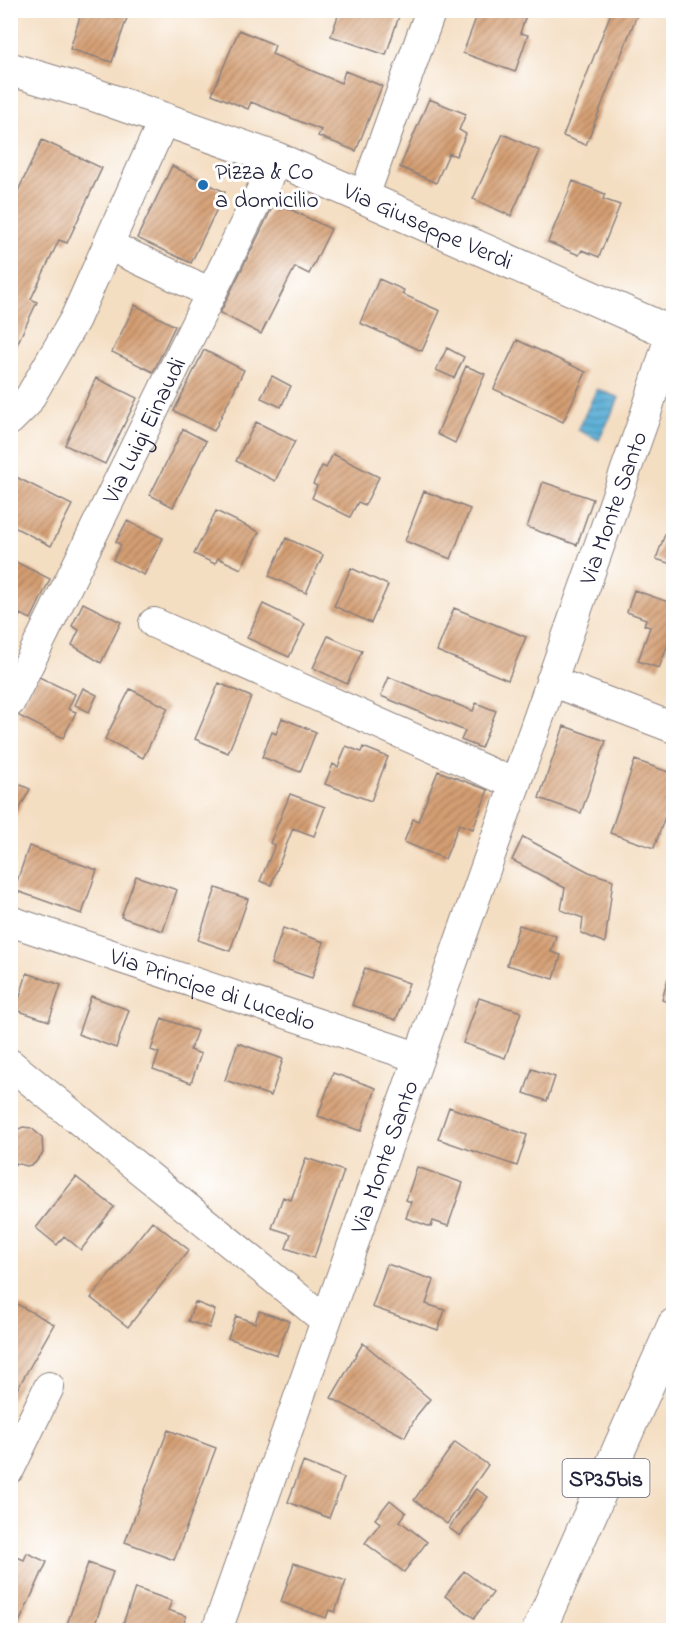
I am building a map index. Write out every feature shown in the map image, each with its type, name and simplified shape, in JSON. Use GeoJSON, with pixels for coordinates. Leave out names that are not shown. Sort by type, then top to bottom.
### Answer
{"type":"FeatureCollection","features":[{"type":"Feature","properties":{"kind":"street"},"geometry":{"type":"LineString","coordinates":[[364,196],[431,10]]}},
{"type":"Feature","properties":{"kind":"street","name":"Via Giuseppe Verdi"},"geometry":{"type":"LineString","coordinates":[[10,69],[164,119],[277,159],[673,332]]}},
{"type":"Feature","properties":{"kind":"street"},"geometry":{"type":"LineString","coordinates":[[10,420],[26,404],[75,319],[164,119]]}},
{"type":"Feature","properties":{"kind":"street","name":"Via Luigi Einaudi"},"geometry":{"type":"LineString","coordinates":[[10,702],[277,159]]}},
{"type":"Feature","properties":{"kind":"street"},"geometry":{"type":"LineString","coordinates":[[108,245],[211,293]]}},
{"type":"Feature","properties":{"kind":"street","name":"Via Monte Santo"},"geometry":{"type":"LineString","coordinates":[[216,1630],[673,332]]}},
{"type":"Feature","properties":{"kind":"street"},"geometry":{"type":"LineString","coordinates":[[154,623],[515,784]]}},
{"type":"Feature","properties":{"kind":"street"},"geometry":{"type":"LineString","coordinates":[[551,681],[674,728]]}},
{"type":"Feature","properties":{"kind":"street","name":"Via Principe di Lucedio"},"geometry":{"type":"LineString","coordinates":[[10,921],[417,1057]]}},
{"type":"Feature","properties":{"kind":"street"},"geometry":{"type":"LineString","coordinates":[[10,1064],[324,1319]]}},
{"type":"Feature","properties":{"kind":"street","name":"SP35bis"},"geometry":{"type":"LineString","coordinates":[[539,1630],[674,1325]]}},
{"type":"Feature","properties":{"kind":"street"},"geometry":{"type":"LineString","coordinates":[[10,1468],[49,1387]]}},
{"type":"Feature","properties":{"kind":"water"},"geometry":{"type":"Polygon","coordinates":[[[597,389],[619,398],[599,440],[578,430],[597,389]]]}},
{"type":"Feature","properties":{"kind":"building"},"geometry":{"type":"Polygon","coordinates":[[[82,10],[129,12],[112,62],[70,49],[82,10]]]}},
{"type":"Feature","properties":{"kind":"building"},"geometry":{"type":"Polygon","coordinates":[[[340,10],[401,10],[386,55],[331,36],[340,10]]]}},
{"type":"Feature","properties":{"kind":"building"},"geometry":{"type":"Polygon","coordinates":[[[479,10],[528,10],[520,33],[528,35],[515,72],[463,53],[479,10]]]}},
{"type":"Feature","properties":{"kind":"building"},"geometry":{"type":"Polygon","coordinates":[[[612,10],[638,12],[586,145],[563,136],[612,10]]]}},
{"type":"Feature","properties":{"kind":"building"},"geometry":{"type":"Polygon","coordinates":[[[239,30],[275,45],[272,54],[341,83],[345,71],[382,86],[356,151],[318,136],[321,130],[251,102],[248,109],[212,94],[239,30]]]}},
{"type":"Feature","properties":{"kind":"building"},"geometry":{"type":"Polygon","coordinates":[[[429,99],[466,114],[459,130],[466,134],[456,156],[449,153],[436,183],[400,167],[429,99]]]}},
{"type":"Feature","properties":{"kind":"building"},"geometry":{"type":"Polygon","coordinates":[[[503,134],[540,151],[511,216],[473,199],[503,134]]]}},
{"type":"Feature","properties":{"kind":"building"},"geometry":{"type":"Polygon","coordinates":[[[42,140],[102,168],[67,243],[59,240],[31,299],[37,302],[10,359],[10,208],[42,140]]]}},
{"type":"Feature","properties":{"kind":"building"},"geometry":{"type":"Polygon","coordinates":[[[172,166],[225,192],[191,263],[137,238],[172,166]]]}},
{"type":"Feature","properties":{"kind":"building"},"geometry":{"type":"Polygon","coordinates":[[[573,181],[605,194],[603,199],[620,205],[599,257],[582,250],[579,255],[548,242],[573,181]]]}},
{"type":"Feature","properties":{"kind":"building"},"geometry":{"type":"Polygon","coordinates":[[[275,202],[331,229],[309,274],[295,267],[261,334],[220,313],[275,202]]]}},
{"type":"Feature","properties":{"kind":"building"},"geometry":{"type":"Polygon","coordinates":[[[379,279],[404,290],[402,294],[440,311],[422,351],[360,323],[379,279]]]}},
{"type":"Feature","properties":{"kind":"building"},"geometry":{"type":"Polygon","coordinates":[[[135,305],[175,326],[153,372],[112,352],[135,305]]]}},
{"type":"Feature","properties":{"kind":"building"},"geometry":{"type":"Polygon","coordinates":[[[517,340],[586,372],[563,422],[494,389],[517,340]]]}},
{"type":"Feature","properties":{"kind":"building"},"geometry":{"type":"Polygon","coordinates":[[[447,348],[464,357],[454,378],[436,370],[447,348]]]}},
{"type":"Feature","properties":{"kind":"building"},"geometry":{"type":"Polygon","coordinates":[[[204,350],[244,370],[214,431],[174,411],[204,350]]]}},
{"type":"Feature","properties":{"kind":"building"},"geometry":{"type":"Polygon","coordinates":[[[466,366],[485,374],[455,443],[437,434],[466,366]]]}},
{"type":"Feature","properties":{"kind":"building"},"geometry":{"type":"Polygon","coordinates":[[[272,376],[291,386],[281,407],[261,398],[272,376]]]}},
{"type":"Feature","properties":{"kind":"building"},"geometry":{"type":"Polygon","coordinates":[[[96,378],[137,398],[105,464],[65,445],[96,378]]]}},
{"type":"Feature","properties":{"kind":"building"},"geometry":{"type":"Polygon","coordinates":[[[256,422],[295,441],[275,481],[236,461],[256,422]]]}},
{"type":"Feature","properties":{"kind":"building"},"geometry":{"type":"Polygon","coordinates":[[[183,429],[206,441],[173,507],[150,495],[183,429]]]}},
{"type":"Feature","properties":{"kind":"building"},"geometry":{"type":"Polygon","coordinates":[[[674,441],[674,461],[667,459],[674,441]]]}},
{"type":"Feature","properties":{"kind":"building"},"geometry":{"type":"Polygon","coordinates":[[[333,454],[379,477],[365,505],[358,502],[350,517],[312,498],[317,486],[313,484],[322,466],[326,468],[333,454]]]}},
{"type":"Feature","properties":{"kind":"building"},"geometry":{"type":"Polygon","coordinates":[[[14,476],[72,505],[51,546],[10,525],[10,484],[14,476]]]}},
{"type":"Feature","properties":{"kind":"building"},"geometry":{"type":"Polygon","coordinates":[[[543,482],[593,499],[577,545],[527,527],[543,482]]]}},
{"type":"Feature","properties":{"kind":"building"},"geometry":{"type":"Polygon","coordinates":[[[424,491],[470,509],[451,559],[405,541],[424,491]]]}},
{"type":"Feature","properties":{"kind":"building"},"geometry":{"type":"Polygon","coordinates":[[[216,511],[259,532],[241,569],[218,558],[215,564],[194,554],[216,511]]]}},
{"type":"Feature","properties":{"kind":"building"},"geometry":{"type":"Polygon","coordinates":[[[674,512],[674,565],[656,559],[674,512]]]}},
{"type":"Feature","properties":{"kind":"building"},"geometry":{"type":"Polygon","coordinates":[[[127,521],[163,538],[144,575],[113,560],[121,545],[116,542],[127,521]]]}},
{"type":"Feature","properties":{"kind":"building"},"geometry":{"type":"Polygon","coordinates":[[[286,538],[323,555],[306,593],[269,576],[286,538]]]}},
{"type":"Feature","properties":{"kind":"building"},"geometry":{"type":"Polygon","coordinates":[[[12,560],[50,579],[31,619],[20,614],[16,622],[10,619],[12,560]]]}},
{"type":"Feature","properties":{"kind":"building"},"geometry":{"type":"Polygon","coordinates":[[[351,568],[388,585],[371,623],[334,606],[351,568]]]}},
{"type":"Feature","properties":{"kind":"building"},"geometry":{"type":"Polygon","coordinates":[[[634,590],[674,604],[674,628],[659,668],[638,661],[650,627],[644,625],[646,619],[627,612],[634,590]]]}},
{"type":"Feature","properties":{"kind":"building"},"geometry":{"type":"Polygon","coordinates":[[[83,603],[121,622],[101,663],[72,645],[79,630],[72,626],[83,603]]]}},
{"type":"Feature","properties":{"kind":"building"},"geometry":{"type":"Polygon","coordinates":[[[263,604],[305,624],[289,657],[247,638],[263,604]]]}},
{"type":"Feature","properties":{"kind":"building"},"geometry":{"type":"Polygon","coordinates":[[[454,608],[526,637],[508,680],[437,651],[454,608]]]}},
{"type":"Feature","properties":{"kind":"building"},"geometry":{"type":"Polygon","coordinates":[[[328,636],[362,651],[347,684],[313,668],[328,636]]]}},
{"type":"Feature","properties":{"kind":"building"},"geometry":{"type":"Polygon","coordinates":[[[37,676],[75,694],[68,709],[76,712],[63,738],[17,715],[37,676]]]}},
{"type":"Feature","properties":{"kind":"building"},"geometry":{"type":"Polygon","coordinates":[[[389,677],[473,711],[476,703],[496,711],[481,748],[461,740],[465,731],[381,696],[389,677]]]}},
{"type":"Feature","properties":{"kind":"building"},"geometry":{"type":"Polygon","coordinates":[[[219,683],[251,697],[228,753],[195,739],[219,683]]]}},
{"type":"Feature","properties":{"kind":"building"},"geometry":{"type":"Polygon","coordinates":[[[83,688],[97,695],[89,712],[75,705],[83,688]]]}},
{"type":"Feature","properties":{"kind":"building"},"geometry":{"type":"Polygon","coordinates":[[[130,689],[168,708],[143,758],[105,739],[130,689]]]}},
{"type":"Feature","properties":{"kind":"building"},"geometry":{"type":"Polygon","coordinates":[[[282,718],[316,732],[300,772],[262,757],[272,732],[276,734],[282,718]]]}},
{"type":"Feature","properties":{"kind":"building"},"geometry":{"type":"Polygon","coordinates":[[[564,726],[606,741],[581,813],[539,798],[564,726]]]}},
{"type":"Feature","properties":{"kind":"building"},"geometry":{"type":"Polygon","coordinates":[[[346,746],[361,752],[363,747],[388,757],[371,801],[325,784],[333,764],[338,767],[346,746]]]}},
{"type":"Feature","properties":{"kind":"building"},"geometry":{"type":"Polygon","coordinates":[[[635,760],[674,774],[674,791],[654,848],[610,833],[635,760]]]}},
{"type":"Feature","properties":{"kind":"building"},"geometry":{"type":"Polygon","coordinates":[[[438,771],[488,790],[473,829],[459,824],[445,859],[404,842],[413,819],[418,821],[438,771]]]}},
{"type":"Feature","properties":{"kind":"building"},"geometry":{"type":"Polygon","coordinates":[[[10,780],[30,789],[10,827],[10,780]]]}},
{"type":"Feature","properties":{"kind":"building"},"geometry":{"type":"Polygon","coordinates":[[[290,794],[325,807],[314,836],[293,828],[271,885],[260,881],[275,845],[270,843],[290,794]]]}},
{"type":"Feature","properties":{"kind":"building"},"geometry":{"type":"Polygon","coordinates":[[[523,837],[589,872],[613,880],[605,943],[581,933],[583,918],[561,910],[565,888],[512,860],[523,837]]]}},
{"type":"Feature","properties":{"kind":"building"},"geometry":{"type":"Polygon","coordinates":[[[29,846],[97,870],[82,914],[14,890],[29,846]]]}},
{"type":"Feature","properties":{"kind":"building"},"geometry":{"type":"Polygon","coordinates":[[[136,876],[177,890],[163,931],[121,917],[136,876]]]}},
{"type":"Feature","properties":{"kind":"building"},"geometry":{"type":"Polygon","coordinates":[[[216,888],[248,899],[230,951],[198,940],[216,888]]]}},
{"type":"Feature","properties":{"kind":"building"},"geometry":{"type":"Polygon","coordinates":[[[519,925],[556,936],[551,952],[561,955],[554,979],[507,965],[519,925]]]}},
{"type":"Feature","properties":{"kind":"building"},"geometry":{"type":"Polygon","coordinates":[[[283,928],[324,942],[312,978],[271,964],[283,928]]]}},
{"type":"Feature","properties":{"kind":"building"},"geometry":{"type":"Polygon","coordinates":[[[365,968],[409,983],[396,1020],[352,1005],[365,968]]]}},
{"type":"Feature","properties":{"kind":"building"},"geometry":{"type":"Polygon","coordinates":[[[27,973],[61,985],[49,1021],[10,1008],[12,993],[20,996],[27,973]]]}},
{"type":"Feature","properties":{"kind":"building"},"geometry":{"type":"Polygon","coordinates":[[[668,978],[674,979],[674,1004],[662,1000],[668,978]]]}},
{"type":"Feature","properties":{"kind":"building"},"geometry":{"type":"Polygon","coordinates":[[[91,996],[129,1010],[116,1048],[78,1034],[91,996]]]}},
{"type":"Feature","properties":{"kind":"building"},"geometry":{"type":"Polygon","coordinates":[[[479,998],[521,1012],[505,1058],[463,1043],[479,998]]]}},
{"type":"Feature","properties":{"kind":"building"},"geometry":{"type":"Polygon","coordinates":[[[162,1018],[197,1031],[190,1050],[201,1054],[191,1083],[153,1069],[159,1053],[151,1050],[162,1018]]]}},
{"type":"Feature","properties":{"kind":"building"},"geometry":{"type":"Polygon","coordinates":[[[238,1043],[283,1059],[271,1096],[225,1080],[238,1043]]]}},
{"type":"Feature","properties":{"kind":"building"},"geometry":{"type":"Polygon","coordinates":[[[532,1069],[555,1077],[547,1101],[524,1093],[532,1069]]]}},
{"type":"Feature","properties":{"kind":"building"},"geometry":{"type":"Polygon","coordinates":[[[333,1073],[376,1088],[361,1131],[318,1116],[333,1073]]]}},
{"type":"Feature","properties":{"kind":"building"},"geometry":{"type":"Polygon","coordinates":[[[449,1107],[527,1135],[517,1166],[438,1139],[449,1107]]]}},
{"type":"Feature","properties":{"kind":"building"},"geometry":{"type":"Polygon","coordinates":[[[23,1127],[31,1128],[42,1137],[43,1153],[34,1164],[27,1166],[16,1163],[10,1170],[10,1133],[23,1127]]]}},
{"type":"Feature","properties":{"kind":"building"},"geometry":{"type":"Polygon","coordinates":[[[306,1158],[344,1171],[314,1258],[286,1248],[291,1234],[272,1228],[283,1197],[291,1200],[306,1158]]]}},
{"type":"Feature","properties":{"kind":"building"},"geometry":{"type":"Polygon","coordinates":[[[417,1167],[463,1183],[448,1226],[433,1221],[431,1227],[406,1218],[411,1202],[406,1200],[417,1167]]]}},
{"type":"Feature","properties":{"kind":"building"},"geometry":{"type":"Polygon","coordinates":[[[76,1177],[114,1207],[81,1250],[64,1236],[57,1245],[36,1228],[76,1177]]]}},
{"type":"Feature","properties":{"kind":"building"},"geometry":{"type":"Polygon","coordinates":[[[152,1221],[189,1250],[128,1327],[91,1298],[152,1221]]]}},
{"type":"Feature","properties":{"kind":"building"},"geometry":{"type":"Polygon","coordinates":[[[387,1264],[434,1280],[426,1304],[445,1310],[438,1330],[372,1307],[387,1264]]]}},
{"type":"Feature","properties":{"kind":"building"},"geometry":{"type":"Polygon","coordinates":[[[13,1302],[54,1324],[10,1402],[10,1306],[13,1302]]]}},
{"type":"Feature","properties":{"kind":"building"},"geometry":{"type":"Polygon","coordinates":[[[195,1302],[215,1310],[209,1328],[188,1321],[195,1302]]]}},
{"type":"Feature","properties":{"kind":"building"},"geometry":{"type":"Polygon","coordinates":[[[259,1311],[289,1321],[277,1355],[228,1338],[236,1316],[255,1323],[259,1311]]]}},
{"type":"Feature","properties":{"kind":"building"},"geometry":{"type":"Polygon","coordinates":[[[363,1343],[430,1399],[417,1415],[405,1437],[331,1398],[363,1343]]]}},
{"type":"Feature","properties":{"kind":"building"},"geometry":{"type":"Polygon","coordinates":[[[168,1430],[216,1448],[174,1560],[125,1542],[168,1430]]]}},
{"type":"Feature","properties":{"kind":"building"},"geometry":{"type":"Polygon","coordinates":[[[455,1442],[488,1465],[447,1524],[414,1500],[455,1442]]]}},
{"type":"Feature","properties":{"kind":"building"},"geometry":{"type":"Polygon","coordinates":[[[303,1462],[344,1478],[329,1518],[288,1502],[303,1462]]]}},
{"type":"Feature","properties":{"kind":"building"},"geometry":{"type":"Polygon","coordinates":[[[476,1489],[488,1497],[460,1536],[449,1528],[476,1489]]]}},
{"type":"Feature","properties":{"kind":"building"},"geometry":{"type":"Polygon","coordinates":[[[390,1500],[406,1513],[400,1521],[427,1542],[404,1572],[365,1543],[380,1523],[375,1519],[390,1500]]]}},
{"type":"Feature","properties":{"kind":"building"},"geometry":{"type":"Polygon","coordinates":[[[27,1553],[47,1562],[18,1625],[10,1622],[10,1554],[24,1560],[27,1553]]]}},
{"type":"Feature","properties":{"kind":"building"},"geometry":{"type":"Polygon","coordinates":[[[88,1563],[113,1572],[93,1630],[67,1624],[88,1563]]]}},
{"type":"Feature","properties":{"kind":"building"},"geometry":{"type":"Polygon","coordinates":[[[294,1563],[346,1581],[335,1612],[329,1610],[326,1618],[281,1602],[294,1563]]]}},
{"type":"Feature","properties":{"kind":"building"},"geometry":{"type":"Polygon","coordinates":[[[464,1571],[493,1593],[474,1618],[445,1596],[464,1571]]]}},
{"type":"Feature","properties":{"kind":"building"},"geometry":{"type":"Polygon","coordinates":[[[135,1588],[172,1601],[168,1610],[186,1616],[182,1630],[121,1630],[135,1588]]]}},
{"type":"Feature","properties":{"kind":"place","name":"Pizza & Co a domicilio"},"geometry":{"type":"Point","coordinates":[203,185]}}]}
